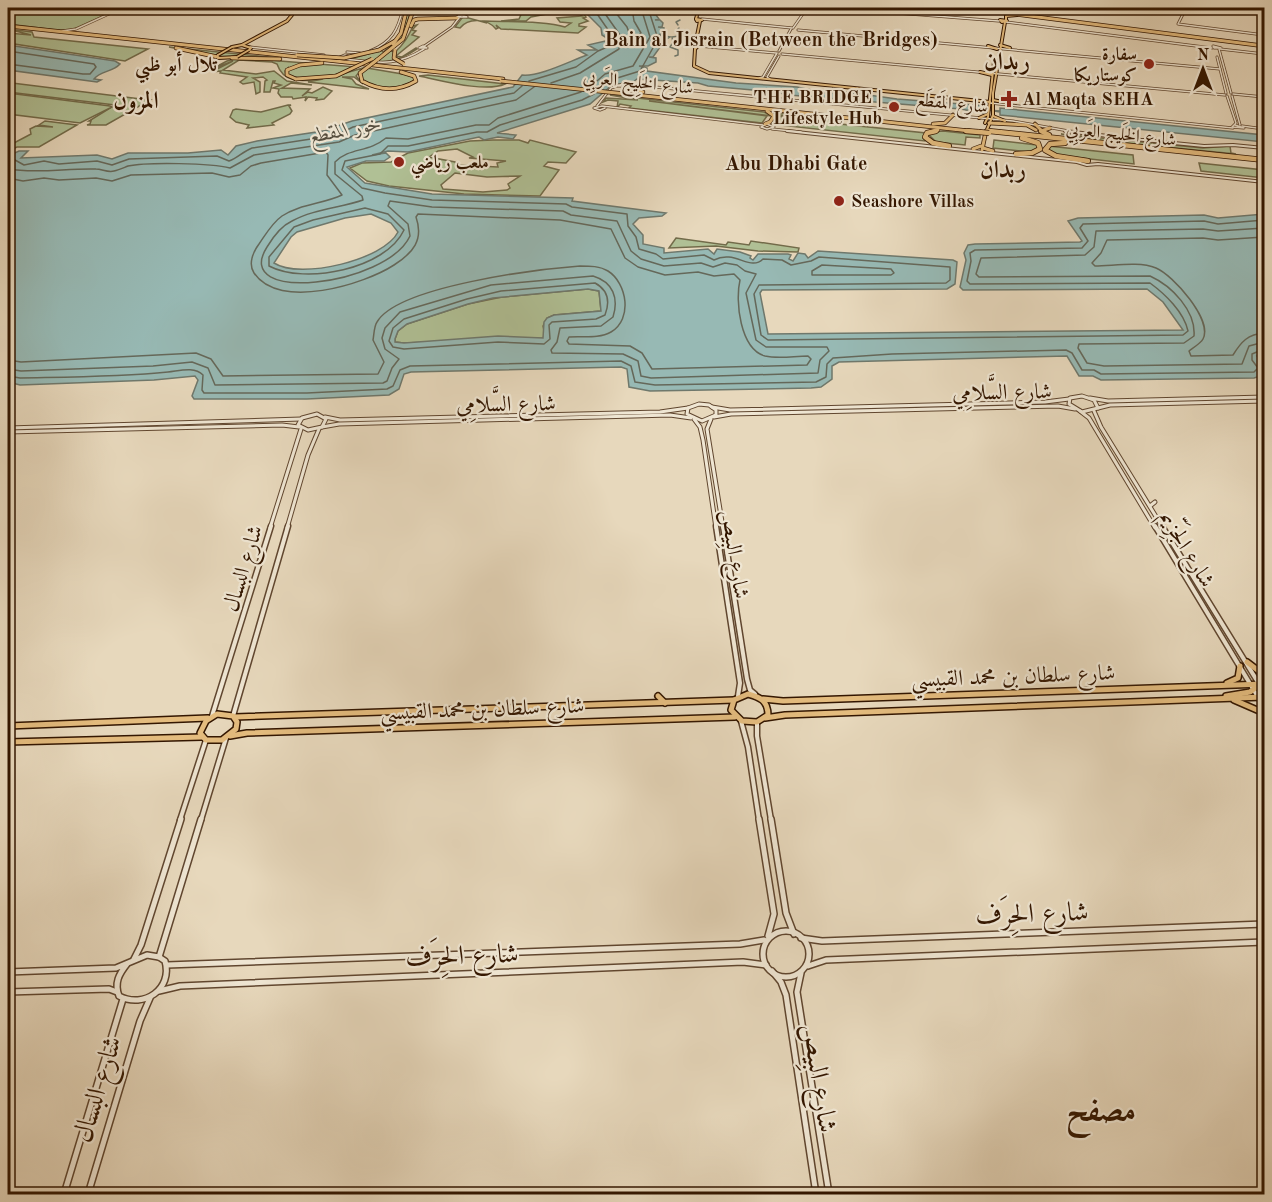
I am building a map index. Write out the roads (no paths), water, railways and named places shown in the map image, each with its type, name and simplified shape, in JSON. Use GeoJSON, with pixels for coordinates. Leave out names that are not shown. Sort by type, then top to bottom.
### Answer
{"type":"FeatureCollection","features":[{"type":"Feature","properties":{"kind":"highway"},"geometry":{"type":"LineString","coordinates":[[414,8],[416,16],[423,18],[460,17]]}},
{"type":"Feature","properties":{"kind":"highway"},"geometry":{"type":"LineString","coordinates":[[410,28],[414,8]]}},
{"type":"Feature","properties":{"kind":"highway"},"geometry":{"type":"LineString","coordinates":[[896,8],[913,8]]}},
{"type":"Feature","properties":{"kind":"highway"},"geometry":{"type":"LineString","coordinates":[[960,8],[1234,41]]}},
{"type":"Feature","properties":{"kind":"highway"},"geometry":{"type":"LineString","coordinates":[[968,8],[1155,32]]}},
{"type":"Feature","properties":{"kind":"highway"},"geometry":{"type":"LineString","coordinates":[[978,8],[1264,45]]}},
{"type":"Feature","properties":{"kind":"highway"},"geometry":{"type":"LineString","coordinates":[[998,8],[1121,26],[1190,34],[1195,31],[1198,35],[1264,45]]}},
{"type":"Feature","properties":{"kind":"highway"},"geometry":{"type":"LineString","coordinates":[[387,69],[412,74],[416,81],[409,85],[390,88],[375,87],[362,81],[360,73],[399,37],[404,9]]}},
{"type":"Feature","properties":{"kind":"highway"},"geometry":{"type":"LineString","coordinates":[[447,17],[459,14],[454,11]]}},
{"type":"Feature","properties":{"kind":"highway"},"geometry":{"type":"LineString","coordinates":[[460,17],[414,20],[407,35],[395,50],[394,58],[404,64],[478,76]]}},
{"type":"Feature","properties":{"kind":"highway","name":"شارع الخَلِيج العَربِي"},"geometry":{"type":"LineString","coordinates":[[8,26],[502,80]]}},
{"type":"Feature","properties":{"kind":"highway","name":"شارع الخَلِيج العَربِي"},"geometry":{"type":"LineString","coordinates":[[8,26],[354,66],[714,101],[1264,162]]}},
{"type":"Feature","properties":{"kind":"highway"},"geometry":{"type":"LineString","coordinates":[[354,66],[300,65],[286,72],[288,76],[296,78],[339,76],[353,71],[398,45],[407,35]]}},
{"type":"Feature","properties":{"kind":"highway"},"geometry":{"type":"LineString","coordinates":[[256,52],[340,58],[360,56],[380,50],[399,37]]}},
{"type":"Feature","properties":{"kind":"highway"},"geometry":{"type":"LineString","coordinates":[[136,39],[241,45]]}},
{"type":"Feature","properties":{"kind":"highway"},"geometry":{"type":"LineString","coordinates":[[117,40],[218,56]]}},
{"type":"Feature","properties":{"kind":"highway"},"geometry":{"type":"LineString","coordinates":[[208,55],[218,59],[216,63]]}},
{"type":"Feature","properties":{"kind":"highway"},"geometry":{"type":"LineString","coordinates":[[223,62],[239,57]]}},
{"type":"Feature","properties":{"kind":"highway"},"geometry":{"type":"LineString","coordinates":[[232,58],[309,61]]}},
{"type":"Feature","properties":{"kind":"highway"},"geometry":{"type":"LineString","coordinates":[[625,86],[635,91],[714,101]]}},
{"type":"Feature","properties":{"kind":"highway","name":"شارع الخَلِيج العَربِي"},"geometry":{"type":"LineString","coordinates":[[637,94],[979,131]]}},
{"type":"Feature","properties":{"kind":"highway"},"geometry":{"type":"LineString","coordinates":[[726,105],[772,113],[774,116],[771,122],[763,125]]}},
{"type":"Feature","properties":{"kind":"highway"},"geometry":{"type":"LineString","coordinates":[[944,116],[951,117]]}},
{"type":"Feature","properties":{"kind":"highway"},"geometry":{"type":"LineString","coordinates":[[910,123],[940,124],[951,117]]}},
{"type":"Feature","properties":{"kind":"highway"},"geometry":{"type":"LineString","coordinates":[[989,120],[1025,125],[1036,130],[1027,134],[1005,134]]}},
{"type":"Feature","properties":{"kind":"highway"},"geometry":{"type":"LineString","coordinates":[[1036,125],[1041,131],[1052,135],[1132,146]]}},
{"type":"Feature","properties":{"kind":"highway"},"geometry":{"type":"LineString","coordinates":[[1041,131],[1050,128]]}},
{"type":"Feature","properties":{"kind":"highway"},"geometry":{"type":"LineString","coordinates":[[949,146],[930,141],[925,135],[933,130],[958,130]]}},
{"type":"Feature","properties":{"kind":"highway"},"geometry":{"type":"LineString","coordinates":[[1005,134],[1031,140],[1040,147],[1036,152],[1016,154]]}},
{"type":"Feature","properties":{"kind":"highway","name":"شارع الخَلِيج العَربِي"},"geometry":{"type":"LineString","coordinates":[[1005,134],[1264,162]]}},
{"type":"Feature","properties":{"kind":"highway"},"geometry":{"type":"LineString","coordinates":[[1082,143],[1054,143],[1047,146],[1045,150],[1056,156],[1087,162]]}},
{"type":"Feature","properties":{"kind":"main road"},"geometry":{"type":"LineString","coordinates":[[699,45],[696,41],[700,8]]}},
{"type":"Feature","properties":{"kind":"main road"},"geometry":{"type":"LineString","coordinates":[[282,10],[293,10]]}},
{"type":"Feature","properties":{"kind":"main road"},"geometry":{"type":"LineString","coordinates":[[218,56],[286,22],[293,10]]}},
{"type":"Feature","properties":{"kind":"main road"},"geometry":{"type":"LineString","coordinates":[[239,57],[289,22],[293,10]]}},
{"type":"Feature","properties":{"kind":"main road"},"geometry":{"type":"LineString","coordinates":[[986,11],[1001,14],[999,48]]}},
{"type":"Feature","properties":{"kind":"main road"},"geometry":{"type":"LineString","coordinates":[[989,120],[1005,16],[1026,16]]}},
{"type":"Feature","properties":{"kind":"main road"},"geometry":{"type":"LineString","coordinates":[[699,21],[710,22]]}},
{"type":"Feature","properties":{"kind":"main road"},"geometry":{"type":"LineString","coordinates":[[699,21],[690,68],[699,73],[1007,104]]}},
{"type":"Feature","properties":{"kind":"main road"},"geometry":{"type":"LineString","coordinates":[[1000,21],[1006,21]]}},
{"type":"Feature","properties":{"kind":"main road"},"geometry":{"type":"LineString","coordinates":[[693,44],[699,45]]}},
{"type":"Feature","properties":{"kind":"main road"},"geometry":{"type":"LineString","coordinates":[[241,45],[250,48]]}},
{"type":"Feature","properties":{"kind":"main road"},"geometry":{"type":"LineString","coordinates":[[699,45],[695,47],[693,66],[703,72]]}},
{"type":"Feature","properties":{"kind":"main road"},"geometry":{"type":"LineString","coordinates":[[988,46],[1011,48]]}},
{"type":"Feature","properties":{"kind":"main road"},"geometry":{"type":"LineString","coordinates":[[992,46],[1006,48]]}},
{"type":"Feature","properties":{"kind":"main road"},"geometry":{"type":"LineString","coordinates":[[218,56],[232,58]]}},
{"type":"Feature","properties":{"kind":"main road"},"geometry":{"type":"LineString","coordinates":[[980,72],[1003,73]]}},
{"type":"Feature","properties":{"kind":"main road"},"geometry":{"type":"LineString","coordinates":[[987,72],[1003,73]]}},
{"type":"Feature","properties":{"kind":"main road"},"geometry":{"type":"LineString","coordinates":[[991,102],[994,108]]}},
{"type":"Feature","properties":{"kind":"main road"},"geometry":{"type":"LineString","coordinates":[[981,150],[989,120],[994,108],[1000,104]]}},
{"type":"Feature","properties":{"kind":"main road"},"geometry":{"type":"LineString","coordinates":[[978,119],[989,120]]}},
{"type":"Feature","properties":{"kind":"main road"},"geometry":{"type":"LineString","coordinates":[[978,119],[1005,121]]}},
{"type":"Feature","properties":{"kind":"main road"},"geometry":{"type":"LineString","coordinates":[[973,149],[993,152]]}},
{"type":"Feature","properties":{"kind":"main road"},"geometry":{"type":"LineString","coordinates":[[1247,662],[1264,675]]}},
{"type":"Feature","properties":{"kind":"main road"},"geometry":{"type":"LineString","coordinates":[[1218,686],[1238,678],[1240,666]]}},
{"type":"Feature","properties":{"kind":"main road"},"geometry":{"type":"LineString","coordinates":[[1196,700],[1203,697],[1243,694],[1252,687],[1262,684]]}},
{"type":"Feature","properties":{"kind":"main road","name":"شارع سلطان بن محمد القبيسي"},"geometry":{"type":"LineString","coordinates":[[763,699],[794,701],[1218,686],[1252,687]]}},
{"type":"Feature","properties":{"kind":"main road"},"geometry":{"type":"LineString","coordinates":[[1262,698],[1264,692]]}},
{"type":"Feature","properties":{"kind":"main road"},"geometry":{"type":"LineString","coordinates":[[755,695],[763,699],[768,707],[765,718],[757,722],[741,721],[735,717],[731,710],[736,698],[755,695]]}},
{"type":"Feature","properties":{"kind":"main road"},"geometry":{"type":"LineString","coordinates":[[658,696],[666,700]]}},
{"type":"Feature","properties":{"kind":"main road","name":"شارع سلطان بن محمد القبيسي"},"geometry":{"type":"LineString","coordinates":[[234,716],[736,698]]}},
{"type":"Feature","properties":{"kind":"main road","name":"شارع سلطان بن محمد القبيسي"},"geometry":{"type":"LineString","coordinates":[[765,718],[785,715],[1262,698]]}},
{"type":"Feature","properties":{"kind":"main road"},"geometry":{"type":"LineString","coordinates":[[1229,699],[1264,713]]}},
{"type":"Feature","properties":{"kind":"main road"},"geometry":{"type":"LineString","coordinates":[[8,726],[210,717],[222,713],[234,716],[237,726],[228,737],[216,741],[204,739],[8,742]]}},
{"type":"Feature","properties":{"kind":"main road"},"geometry":{"type":"LineString","coordinates":[[204,739],[200,728],[210,717]]}},
{"type":"Feature","properties":{"kind":"main road","name":"شارع سلطان بن محمد القبيسي"},"geometry":{"type":"LineString","coordinates":[[228,737],[247,733],[735,717]]}},
{"type":"Feature","properties":{"kind":"street"},"geometry":{"type":"LineString","coordinates":[[50,30],[72,30],[122,8]]}},
{"type":"Feature","properties":{"kind":"street"},"geometry":{"type":"LineString","coordinates":[[100,36],[79,31],[128,8]]}},
{"type":"Feature","properties":{"kind":"street"},"geometry":{"type":"LineString","coordinates":[[185,8],[282,10]]}},
{"type":"Feature","properties":{"kind":"street"},"geometry":{"type":"LineString","coordinates":[[199,8],[282,10]]}},
{"type":"Feature","properties":{"kind":"street"},"geometry":{"type":"LineString","coordinates":[[441,8],[460,13],[460,17]]}},
{"type":"Feature","properties":{"kind":"street"},"geometry":{"type":"LineString","coordinates":[[444,8],[460,17]]}},
{"type":"Feature","properties":{"kind":"street"},"geometry":{"type":"LineString","coordinates":[[758,78],[763,77],[792,28],[809,8]]}},
{"type":"Feature","properties":{"kind":"street"},"geometry":{"type":"LineString","coordinates":[[771,80],[767,77],[809,8]]}},
{"type":"Feature","properties":{"kind":"street"},"geometry":{"type":"LineString","coordinates":[[854,8],[878,9]]}},
{"type":"Feature","properties":{"kind":"street"},"geometry":{"type":"LineString","coordinates":[[860,8],[1000,21]]}},
{"type":"Feature","properties":{"kind":"street"},"geometry":{"type":"LineString","coordinates":[[343,60],[384,46],[393,39],[401,23],[400,18],[404,9]]}},
{"type":"Feature","properties":{"kind":"street"},"geometry":{"type":"LineString","coordinates":[[1185,9],[1178,24],[1264,34]]}},
{"type":"Feature","properties":{"kind":"street"},"geometry":{"type":"LineString","coordinates":[[339,57],[343,60],[394,63],[406,60],[451,28],[460,17]]}},
{"type":"Feature","properties":{"kind":"street"},"geometry":{"type":"LineString","coordinates":[[394,21],[400,18]]}},
{"type":"Feature","properties":{"kind":"street"},"geometry":{"type":"LineString","coordinates":[[96,20],[101,20]]}},
{"type":"Feature","properties":{"kind":"street"},"geometry":{"type":"LineString","coordinates":[[394,21],[401,23]]}},
{"type":"Feature","properties":{"kind":"street"},"geometry":{"type":"LineString","coordinates":[[699,21],[992,46]]}},
{"type":"Feature","properties":{"kind":"street"},"geometry":{"type":"LineString","coordinates":[[1006,21],[1264,54]]}},
{"type":"Feature","properties":{"kind":"street"},"geometry":{"type":"LineString","coordinates":[[1006,21],[1113,33],[1213,48]]}},
{"type":"Feature","properties":{"kind":"street"},"geometry":{"type":"LineString","coordinates":[[710,22],[792,28]]}},
{"type":"Feature","properties":{"kind":"street"},"geometry":{"type":"LineString","coordinates":[[1107,33],[1113,33]]}},
{"type":"Feature","properties":{"kind":"street"},"geometry":{"type":"LineString","coordinates":[[1142,38],[1161,40]]}},
{"type":"Feature","properties":{"kind":"street"},"geometry":{"type":"LineString","coordinates":[[959,43],[988,46]]}},
{"type":"Feature","properties":{"kind":"street"},"geometry":{"type":"LineString","coordinates":[[699,45],[987,72]]}},
{"type":"Feature","properties":{"kind":"street"},"geometry":{"type":"LineString","coordinates":[[250,48],[394,62],[405,59],[423,48]]}},
{"type":"Feature","properties":{"kind":"street"},"geometry":{"type":"LineString","coordinates":[[1006,48],[1086,55]]}},
{"type":"Feature","properties":{"kind":"street"},"geometry":{"type":"LineString","coordinates":[[1011,48],[1219,65]]}},
{"type":"Feature","properties":{"kind":"street"},"geometry":{"type":"LineString","coordinates":[[1213,48],[1234,126]]}},
{"type":"Feature","properties":{"kind":"street"},"geometry":{"type":"LineString","coordinates":[[1220,48],[1242,127]]}},
{"type":"Feature","properties":{"kind":"street"},"geometry":{"type":"LineString","coordinates":[[347,52],[367,52]]}},
{"type":"Feature","properties":{"kind":"street"},"geometry":{"type":"LineString","coordinates":[[1210,66],[1220,69]]}},
{"type":"Feature","properties":{"kind":"street"},"geometry":{"type":"LineString","coordinates":[[954,69],[980,72]]}},
{"type":"Feature","properties":{"kind":"street"},"geometry":{"type":"LineString","coordinates":[[1003,73],[1264,98]]}},
{"type":"Feature","properties":{"kind":"street"},"geometry":{"type":"LineString","coordinates":[[619,86],[611,88],[595,109],[763,125],[1087,162]]}},
{"type":"Feature","properties":{"kind":"street"},"geometry":{"type":"LineString","coordinates":[[603,108],[601,103],[610,92],[619,86]]}},
{"type":"Feature","properties":{"kind":"street","name":"شارع المَقطَع"},"geometry":{"type":"LineString","coordinates":[[619,86],[672,89],[944,116]]}},
{"type":"Feature","properties":{"kind":"street","name":"شارع المَقطَع"},"geometry":{"type":"LineString","coordinates":[[672,89],[978,119]]}},
{"type":"Feature","properties":{"kind":"street"},"geometry":{"type":"LineString","coordinates":[[786,102],[791,102]]}},
{"type":"Feature","properties":{"kind":"street"},"geometry":{"type":"LineString","coordinates":[[991,102],[1076,111]]}},
{"type":"Feature","properties":{"kind":"street"},"geometry":{"type":"LineString","coordinates":[[1007,104],[1264,129]]}},
{"type":"Feature","properties":{"kind":"street","name":"شارع المَقطَع"},"geometry":{"type":"LineString","coordinates":[[989,120],[1134,140]]}},
{"type":"Feature","properties":{"kind":"street","name":"شارع المَقطَع"},"geometry":{"type":"LineString","coordinates":[[1005,121],[1134,140]]}},
{"type":"Feature","properties":{"kind":"street"},"geometry":{"type":"LineString","coordinates":[[773,127],[973,149]]}},
{"type":"Feature","properties":{"kind":"street"},"geometry":{"type":"LineString","coordinates":[[1134,140],[1207,147],[1232,145],[1264,148]]}},
{"type":"Feature","properties":{"kind":"street"},"geometry":{"type":"LineString","coordinates":[[967,149],[1264,182]]}},
{"type":"Feature","properties":{"kind":"street","name":"شارع السَّلامِي"},"geometry":{"type":"LineString","coordinates":[[325,417],[660,412],[699,404],[730,410],[1046,402],[1076,396],[1090,398]]}},
{"type":"Feature","properties":{"kind":"street"},"geometry":{"type":"LineString","coordinates":[[1090,398],[1108,401],[1264,399]]}},
{"type":"Feature","properties":{"kind":"street","name":"شارع الجَزِّيم"},"geometry":{"type":"LineString","coordinates":[[1090,398],[1097,403],[1096,410],[1101,428],[1262,684],[1264,692]]}},
{"type":"Feature","properties":{"kind":"street","name":"شارع الجَزِّيم"},"geometry":{"type":"LineString","coordinates":[[1069,399],[1069,404],[1089,418],[1252,687],[1262,698],[1264,707]]}},
{"type":"Feature","properties":{"kind":"street"},"geometry":{"type":"LineString","coordinates":[[1096,410],[1113,405],[1264,399]]}},
{"type":"Feature","properties":{"kind":"street","name":"شارع السَّلامِي"},"geometry":{"type":"LineString","coordinates":[[300,428],[320,428],[339,424],[670,415],[713,418],[731,414],[1047,406],[1096,410]]}},
{"type":"Feature","properties":{"kind":"street","name":"شارع البِيص"},"geometry":{"type":"LineString","coordinates":[[712,407],[716,413],[707,429],[748,684],[755,695]]}},
{"type":"Feature","properties":{"kind":"street","name":"شارع البِيص"},"geometry":{"type":"LineString","coordinates":[[688,408],[687,414],[700,427],[739,675],[741,691],[736,698]]}},
{"type":"Feature","properties":{"kind":"street"},"geometry":{"type":"LineString","coordinates":[[8,430],[273,420],[301,418],[314,414],[325,417]]}},
{"type":"Feature","properties":{"kind":"street","name":"شارع البسال"},"geometry":{"type":"LineString","coordinates":[[234,716],[302,477],[320,428],[327,422],[325,417]]}},
{"type":"Feature","properties":{"kind":"street","name":"شارع البسال"},"geometry":{"type":"LineString","coordinates":[[210,717],[300,428],[298,423],[301,418]]}},
{"type":"Feature","properties":{"kind":"street"},"geometry":{"type":"LineString","coordinates":[[8,430],[282,425],[300,428]]}},
{"type":"Feature","properties":{"kind":"street"},"geometry":{"type":"LineString","coordinates":[[1150,506],[1155,502]]}},
{"type":"Feature","properties":{"kind":"street"},"geometry":{"type":"LineString","coordinates":[[741,721],[750,759],[774,914],[761,952],[766,965],[772,971],[787,977],[801,973],[808,966],[810,951],[801,938],[794,933],[781,931],[766,938]]}},
{"type":"Feature","properties":{"kind":"street"},"geometry":{"type":"LineString","coordinates":[[757,722],[757,736],[786,913],[794,933]]}},
{"type":"Feature","properties":{"kind":"street"},"geometry":{"type":"LineString","coordinates":[[159,957],[228,737]]}},
{"type":"Feature","properties":{"kind":"street"},"geometry":{"type":"LineString","coordinates":[[133,960],[141,945],[204,739]]}},
{"type":"Feature","properties":{"kind":"street","name":"شارع الحِرَف"},"geometry":{"type":"LineString","coordinates":[[801,938],[822,941],[1264,924]]}},
{"type":"Feature","properties":{"kind":"street","name":"شارع الحِرَف"},"geometry":{"type":"LineString","coordinates":[[167,965],[740,944],[766,938]]}},
{"type":"Feature","properties":{"kind":"street","name":"شارع الحِرَف"},"geometry":{"type":"LineString","coordinates":[[808,966],[826,960],[1264,942]]}},
{"type":"Feature","properties":{"kind":"street"},"geometry":{"type":"LineString","coordinates":[[8,992],[109,989],[117,992],[123,999],[139,1002],[159,991],[167,977],[167,965],[159,957],[147,955],[133,960],[127,964],[117,978],[117,992]]}},
{"type":"Feature","properties":{"kind":"street","name":"شارع الحِرَف"},"geometry":{"type":"LineString","coordinates":[[159,991],[180,986],[720,963],[755,962],[766,965]]}},
{"type":"Feature","properties":{"kind":"street"},"geometry":{"type":"LineString","coordinates":[[8,972],[105,969],[127,964]]}},
{"type":"Feature","properties":{"kind":"street","name":"شارع البِيص"},"geometry":{"type":"LineString","coordinates":[[772,971],[781,982],[786,995],[816,1194]]}},
{"type":"Feature","properties":{"kind":"street","name":"شارع البِيص"},"geometry":{"type":"LineString","coordinates":[[801,973],[797,984],[797,996],[829,1194]]}},
{"type":"Feature","properties":{"kind":"street","name":"شارع البسال"},"geometry":{"type":"LineString","coordinates":[[88,1194],[140,1021],[151,997]]}},
{"type":"Feature","properties":{"kind":"street","name":"شارع البسال"},"geometry":{"type":"LineString","coordinates":[[64,1194],[123,999]]}},
{"type":"Feature","properties":{"kind":"water","name":"خور المقطع"},"geometry":{"type":"Polygon","coordinates":[[[587,8],[651,8],[657,12],[648,14],[656,15],[659,19],[655,20],[663,23],[662,27],[658,27],[664,28],[664,33],[658,35],[670,37],[656,42],[663,43],[653,57],[649,57],[656,58],[656,62],[648,66],[639,66],[647,68],[647,71],[736,83],[797,87],[826,93],[847,92],[897,99],[987,106],[988,110],[986,114],[961,109],[789,95],[698,83],[637,79],[633,82],[611,86],[590,104],[497,133],[516,135],[513,139],[498,137],[484,140],[479,137],[408,152],[388,151],[372,155],[386,153],[390,157],[384,161],[366,161],[347,167],[365,183],[432,194],[573,198],[572,201],[666,213],[662,216],[639,218],[633,224],[643,235],[643,244],[664,248],[664,253],[708,249],[714,254],[717,249],[740,252],[751,256],[753,260],[758,254],[788,254],[791,255],[789,259],[793,261],[798,253],[805,254],[808,258],[818,251],[957,262],[955,284],[947,289],[762,290],[760,293],[768,334],[1183,330],[1163,302],[1147,289],[963,290],[960,287],[966,260],[964,253],[968,245],[975,244],[1080,242],[1082,241],[1068,221],[1078,218],[1204,215],[1218,218],[1264,214],[1264,355],[1257,356],[1264,366],[1264,375],[1254,378],[1101,380],[1093,376],[1079,376],[1067,356],[839,362],[832,366],[832,379],[821,387],[811,388],[650,391],[629,387],[627,369],[621,367],[411,372],[404,374],[399,389],[389,395],[307,399],[194,399],[192,396],[198,380],[195,376],[154,380],[20,385],[8,382],[8,156],[19,151],[28,151],[21,158],[97,155],[112,159],[128,153],[188,153],[221,150],[228,155],[236,146],[336,129],[337,126],[352,121],[513,87],[522,75],[537,74],[587,55],[578,50],[597,50],[588,45],[610,40],[602,35],[601,28],[586,13],[587,8]],[[371,214],[345,218],[297,232],[291,237],[274,263],[286,268],[321,268],[359,259],[376,251],[390,242],[398,232],[391,223],[371,214]],[[588,289],[493,298],[468,304],[407,324],[398,331],[395,342],[498,336],[543,338],[544,322],[547,318],[554,315],[601,311],[599,291],[588,289]]]}},
{"type":"Feature","properties":{"kind":"water"},"geometry":{"type":"Polygon","coordinates":[[[8,45],[115,61],[120,64],[97,76],[94,79],[101,80],[97,82],[8,70],[8,45]]]}},
{"type":"Feature","properties":{"kind":"water"},"geometry":{"type":"Polygon","coordinates":[[[1000,108],[1264,135],[1264,142],[1000,115],[1000,112],[988,110],[1000,111],[1000,108]]]}},
{"type":"Feature","properties":{"kind":"waterway"},"geometry":{"type":"LineString","coordinates":[[678,25],[676,22],[680,20]]}},
{"type":"Feature","properties":{"kind":"waterway"},"geometry":{"type":"LineString","coordinates":[[679,28],[676,31],[681,33]]}},
{"type":"Feature","properties":{"kind":"waterway"},"geometry":{"type":"LineString","coordinates":[[673,43],[672,37],[679,36]]}},
{"type":"Feature","properties":{"kind":"waterway"},"geometry":{"type":"LineString","coordinates":[[672,44],[670,47],[678,50],[678,55],[675,56]]}},
{"type":"Feature","properties":{"kind":"place","name":"سفارة كوستاريكا"},"geometry":{"type":"Point","coordinates":[1149,64]}},
{"type":"Feature","properties":{"kind":"place","name":"Al Maqta SEHA"},"geometry":{"type":"Point","coordinates":[1009,99]}},
{"type":"Feature","properties":{"kind":"place","name":"THE BRIDGE | Lifestyle Hub"},"geometry":{"type":"Point","coordinates":[894,107]}},
{"type":"Feature","properties":{"kind":"place","name":"ملعب رياضي"},"geometry":{"type":"Point","coordinates":[399,162]}},
{"type":"Feature","properties":{"kind":"place","name":"Seashore Villas"},"geometry":{"type":"Point","coordinates":[839,201]}},
{"type":"Feature","properties":{"kind":"district","name":"Bain al Jisrain (Between the Bridges)"},"geometry":{"type":"Point","coordinates":[771,39]}},
{"type":"Feature","properties":{"kind":"district","name":"ربدان"},"geometry":{"type":"Point","coordinates":[1007,61]}},
{"type":"Feature","properties":{"kind":"district","name":"تلال أبو ظبي"},"geometry":{"type":"Point","coordinates":[176,64]}},
{"type":"Feature","properties":{"kind":"district","name":"المزون"},"geometry":{"type":"Point","coordinates":[136,100]}},
{"type":"Feature","properties":{"kind":"district","name":"Abu Dhabi Gate"},"geometry":{"type":"Point","coordinates":[796,163]}},
{"type":"Feature","properties":{"kind":"district","name":"ربدان"},"geometry":{"type":"Point","coordinates":[1003,169]}},
{"type":"Feature","properties":{"kind":"district","name":"مصفح"},"geometry":{"type":"Point","coordinates":[1101,1109]}}]}
